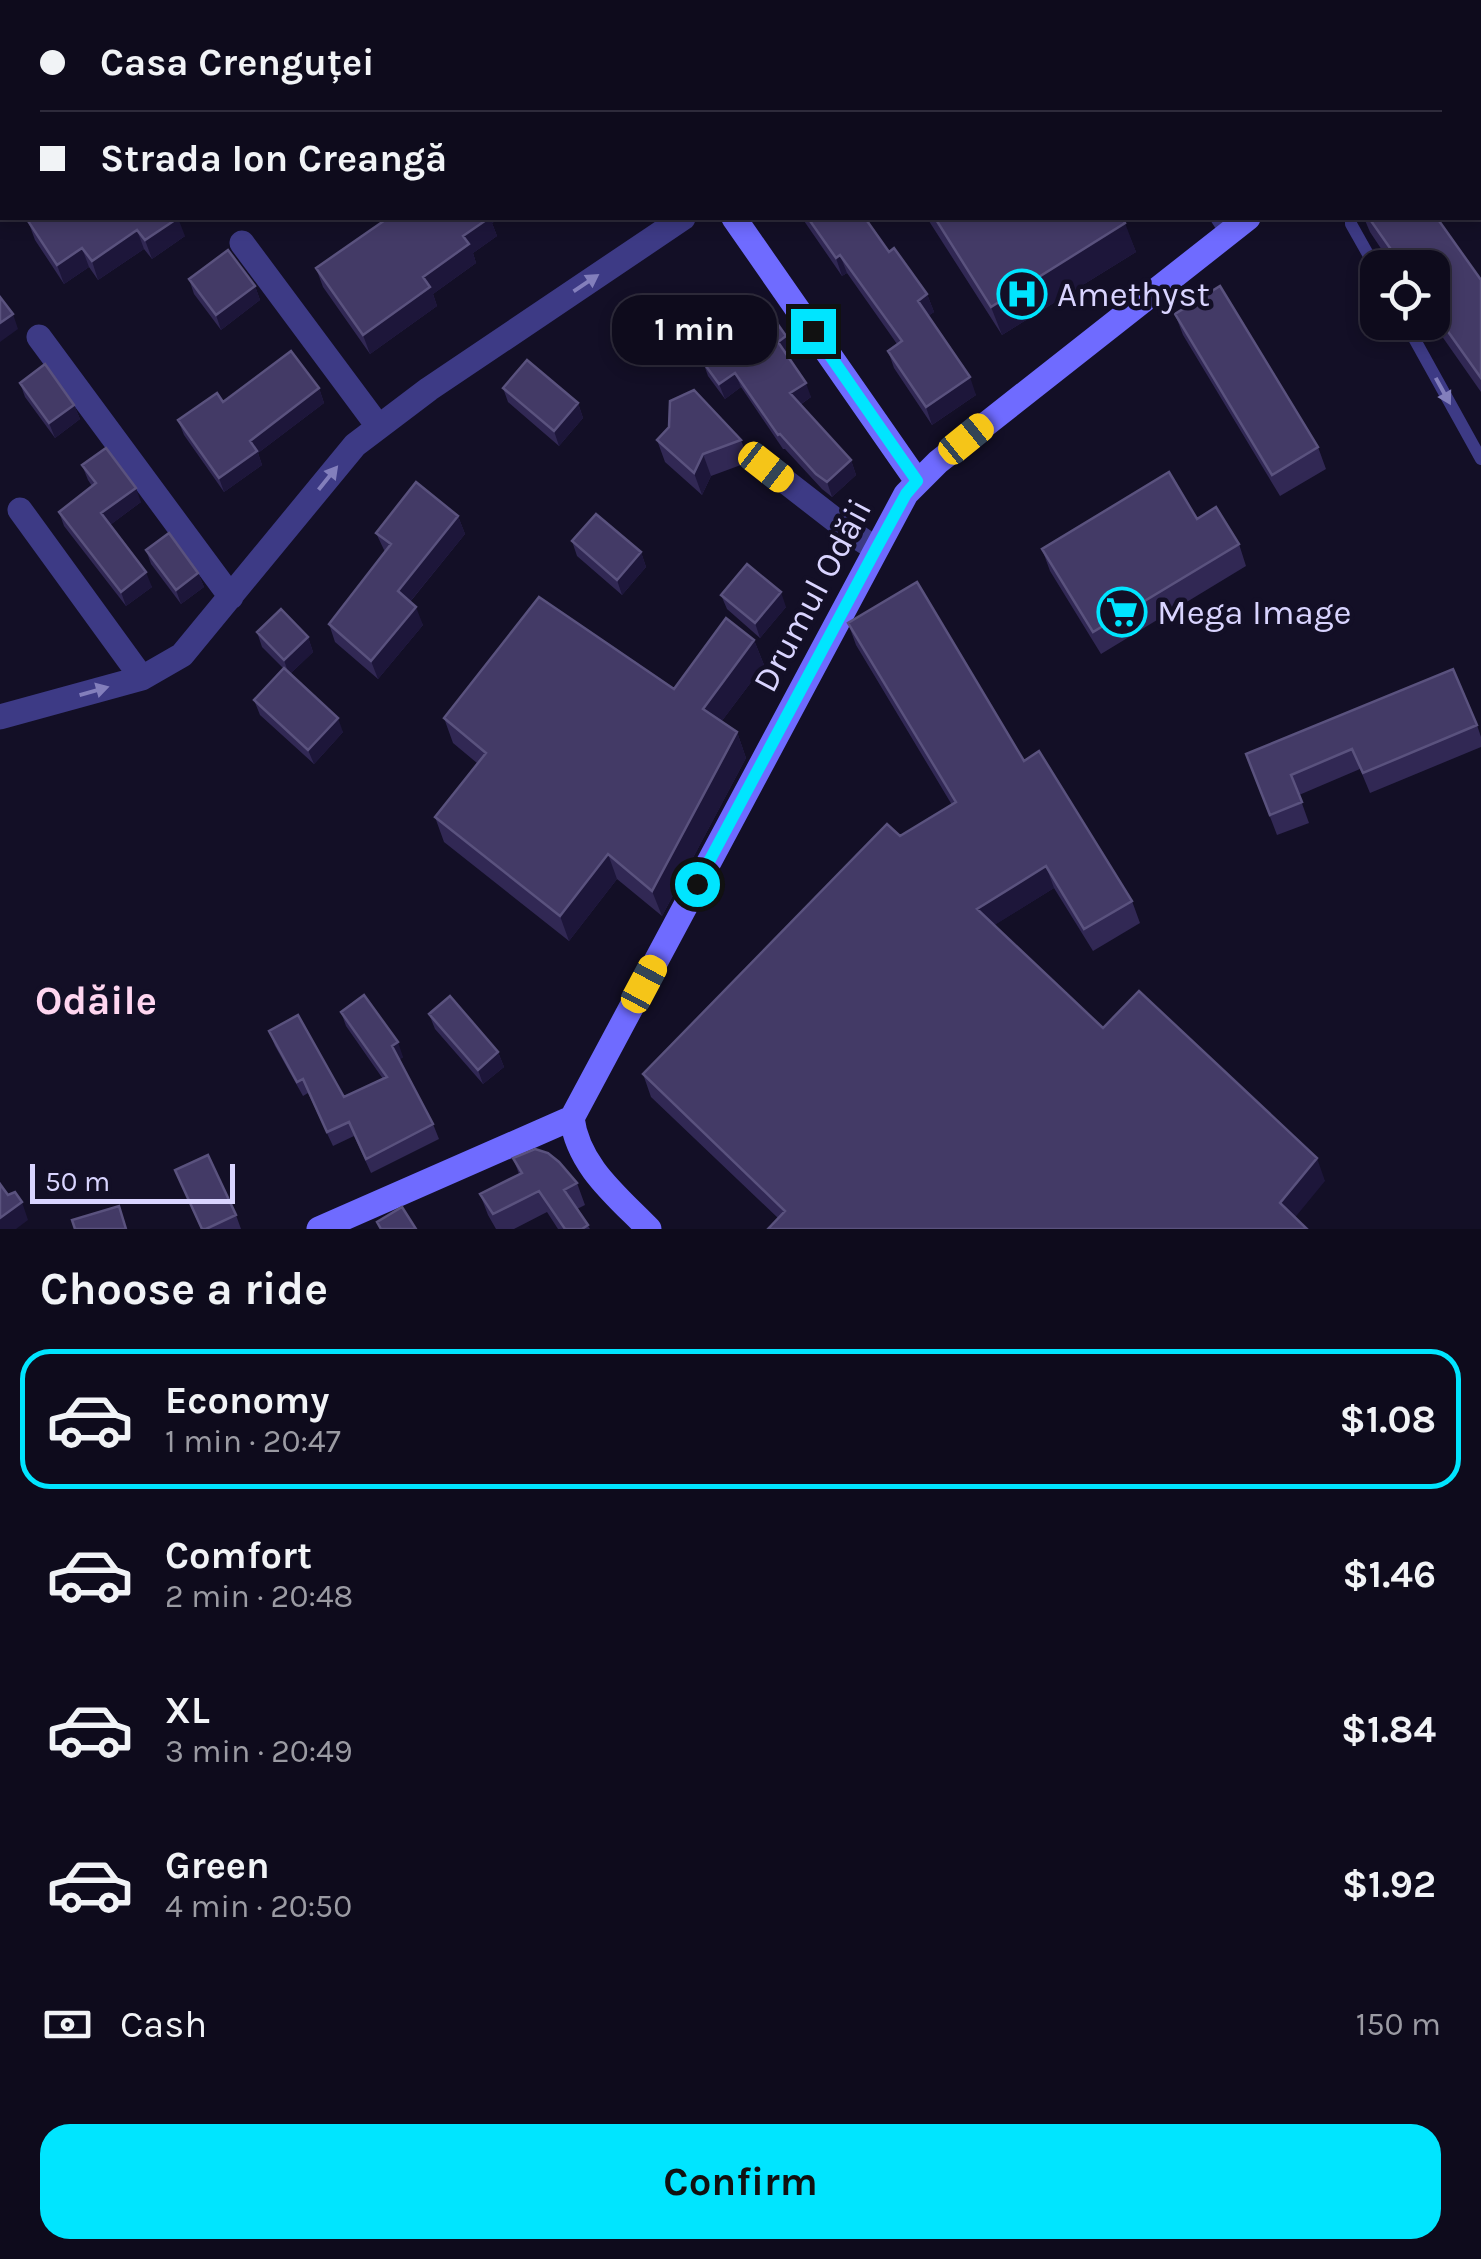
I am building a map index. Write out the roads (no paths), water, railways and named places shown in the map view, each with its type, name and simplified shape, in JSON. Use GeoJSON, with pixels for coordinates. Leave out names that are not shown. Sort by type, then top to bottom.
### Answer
{"type":"FeatureCollection","features":[{"type":"Feature","properties":{"kind":"street"},"geometry":{"type":"LineString","coordinates":[[0,718],[142,678],[182,655],[355,445],[680,220]]}},
{"type":"Feature","properties":{"kind":"street"},"geometry":{"type":"LineString","coordinates":[[735,220],[917,481]]}},
{"type":"Feature","properties":{"kind":"street","name":"Drumul Odăii"},"geometry":{"type":"LineString","coordinates":[[572,1118],[906,494],[1222,226]]}},
{"type":"Feature","properties":{"kind":"street"},"geometry":{"type":"LineString","coordinates":[[242,243],[378,426]]}},
{"type":"Feature","properties":{"kind":"street"},"geometry":{"type":"LineString","coordinates":[[40,337],[232,597]]}},
{"type":"Feature","properties":{"kind":"street"},"geometry":{"type":"LineString","coordinates":[[766,467],[876,549]]}},
{"type":"Feature","properties":{"kind":"street"},"geometry":{"type":"LineString","coordinates":[[20,510],[142,678]]}},
{"type":"Feature","properties":{"kind":"street"},"geometry":{"type":"LineString","coordinates":[[320,1229],[572,1118],[580,1152],[649,1229]]}},
{"type":"Feature","properties":{"kind":"lane"},"geometry":{"type":"LineString","coordinates":[[1351,220],[1366,250]]}},
{"type":"Feature","properties":{"kind":"lane"},"geometry":{"type":"LineString","coordinates":[[1416,340],[1481,459]]}},
{"type":"Feature","properties":{"kind":"place","name":"Amethyst"},"geometry":{"type":"Point","coordinates":[1022,294]}},
{"type":"Feature","properties":{"kind":"place","name":"Mega Image"},"geometry":{"type":"Point","coordinates":[1122,612]}},
{"type":"Feature","properties":{"kind":"district","name":"Odăile"},"geometry":{"type":"Point","coordinates":[96,1000]}}]}
